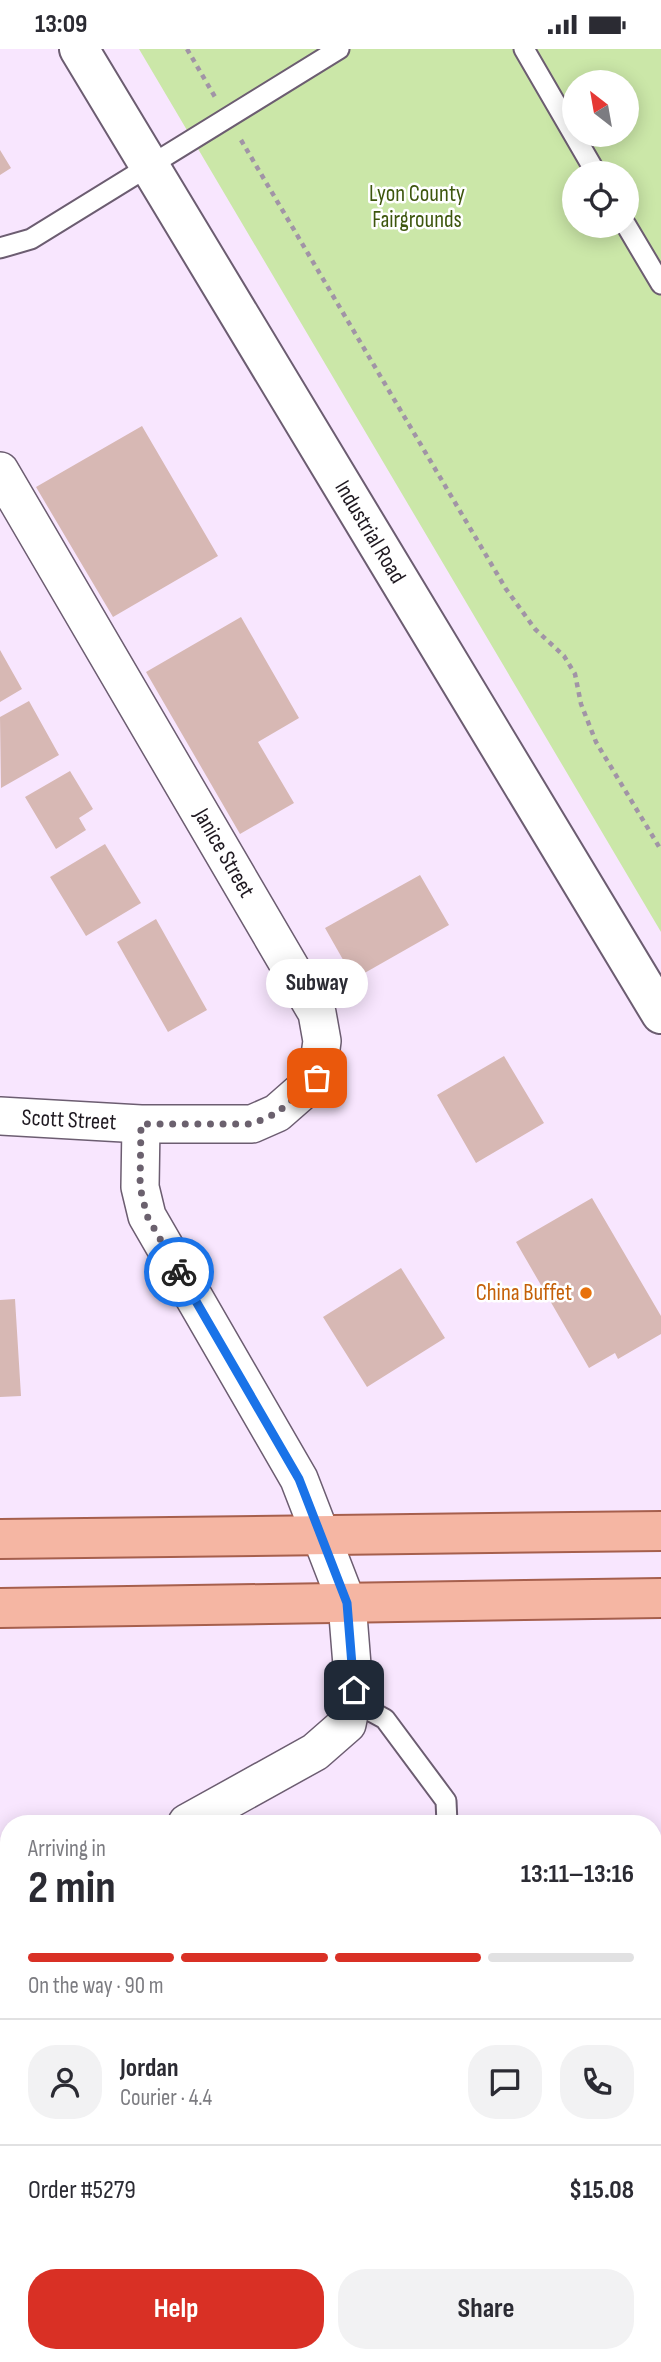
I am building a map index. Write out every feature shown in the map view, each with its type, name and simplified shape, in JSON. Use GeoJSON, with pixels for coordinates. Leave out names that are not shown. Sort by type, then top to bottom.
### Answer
{"type":"FeatureCollection","features":[{"type":"Feature","properties":{"kind":"main road","name":"Industrial Road"},"geometry":{"type":"LineString","coordinates":[[79,49],[661,1014]]}},
{"type":"Feature","properties":{"kind":"main road"},"geometry":{"type":"LineString","coordinates":[[0,1539],[661,1531]]}},
{"type":"Feature","properties":{"kind":"main road"},"geometry":{"type":"LineString","coordinates":[[0,1608],[661,1598]]}},
{"type":"Feature","properties":{"kind":"street","name":"Janice Street"},"geometry":{"type":"LineString","coordinates":[[0,471],[317,1013],[322,1041],[317,1078],[277,1113],[252,1124],[141,1124]]}},
{"type":"Feature","properties":{"kind":"street","name":"Scott Street"},"geometry":{"type":"LineString","coordinates":[[0,1116],[141,1124],[140,1187],[147,1216],[299,1479],[347,1603],[354,1690],[352,1701]]}},
{"type":"Feature","properties":{"kind":"street"},"geometry":{"type":"LineString","coordinates":[[214,1815],[314,1752],[346,1724],[352,1701]]}},
{"type":"Feature","properties":{"kind":"lane"},"geometry":{"type":"LineString","coordinates":[[0,248],[31,239],[339,49]]}},
{"type":"Feature","properties":{"kind":"lane"},"geometry":{"type":"LineString","coordinates":[[524,49],[589,161]]}},
{"type":"Feature","properties":{"kind":"lane"},"geometry":{"type":"LineString","coordinates":[[634,238],[661,284]]}},
{"type":"Feature","properties":{"kind":"lane"},"geometry":{"type":"LineString","coordinates":[[352,1701],[385,1719],[446,1801],[447,1815]]}},
{"type":"Feature","properties":{"kind":"path"},"geometry":{"type":"LineString","coordinates":[[187,49],[506,589],[535,629],[564,656],[575,674],[581,704],[596,742],[661,850]]}},
{"type":"Feature","properties":{"kind":"green space","name":"Lyon County Fairgrounds"},"geometry":{"type":"Polygon","coordinates":[[[139,49],[661,49],[661,932],[139,49]]]}},
{"type":"Feature","properties":{"kind":"building"},"geometry":{"type":"Polygon","coordinates":[[[0,150],[11,168],[0,175],[0,150]]]}},
{"type":"Feature","properties":{"kind":"building"},"geometry":{"type":"Polygon","coordinates":[[[142,426],[218,556],[113,617],[36,487],[142,426]]]}},
{"type":"Feature","properties":{"kind":"building"},"geometry":{"type":"Polygon","coordinates":[[[241,617],[299,718],[258,742],[294,803],[240,834],[146,672],[241,617]]]}},
{"type":"Feature","properties":{"kind":"building"},"geometry":{"type":"Polygon","coordinates":[[[0,650],[22,689],[0,702],[0,650]]]}},
{"type":"Feature","properties":{"kind":"building"},"geometry":{"type":"Polygon","coordinates":[[[29,701],[59,755],[1,788],[0,717],[29,701]]]}},
{"type":"Feature","properties":{"kind":"building"},"geometry":{"type":"Polygon","coordinates":[[[70,771],[93,809],[79,818],[86,830],[56,849],[25,797],[70,771]]]}},
{"type":"Feature","properties":{"kind":"building"},"geometry":{"type":"Polygon","coordinates":[[[105,844],[141,903],[86,936],[50,877],[105,844]]]}},
{"type":"Feature","properties":{"kind":"building"},"geometry":{"type":"Polygon","coordinates":[[[420,875],[449,925],[354,979],[325,928],[420,875]]]}},
{"type":"Feature","properties":{"kind":"building"},"geometry":{"type":"Polygon","coordinates":[[[156,919],[207,1010],[168,1032],[117,942],[156,919]]]}},
{"type":"Feature","properties":{"kind":"building"},"geometry":{"type":"Polygon","coordinates":[[[504,1056],[544,1123],[476,1163],[437,1095],[504,1056]]]}},
{"type":"Feature","properties":{"kind":"building"},"geometry":{"type":"Polygon","coordinates":[[[592,1198],[661,1316],[661,1334],[618,1359],[615,1353],[589,1368],[516,1242],[592,1198]]]}},
{"type":"Feature","properties":{"kind":"building"},"geometry":{"type":"Polygon","coordinates":[[[401,1268],[445,1338],[367,1387],[323,1317],[401,1268]]]}},
{"type":"Feature","properties":{"kind":"building"},"geometry":{"type":"Polygon","coordinates":[[[15,1299],[21,1396],[0,1397],[0,1300],[15,1299]]]}},
{"type":"Feature","properties":{"kind":"way so far"},"geometry":{"type":"LineString","coordinates":[[179,1272],[147,1216],[140,1187],[141,1124],[252,1124],[277,1113],[317,1078]]}},
{"type":"Feature","properties":{"kind":"place","name":"Subway"},"geometry":{"type":"Point","coordinates":[317,1078]}},
{"type":"Feature","properties":{"kind":"place","name":"China Buffet"},"geometry":{"type":"Point","coordinates":[586,1293]}},
{"type":"Feature","properties":{"kind":"route"},"geometry":{"type":"LineString","coordinates":[[179,1272],[299,1479],[347,1603],[354,1690]]}}]}
